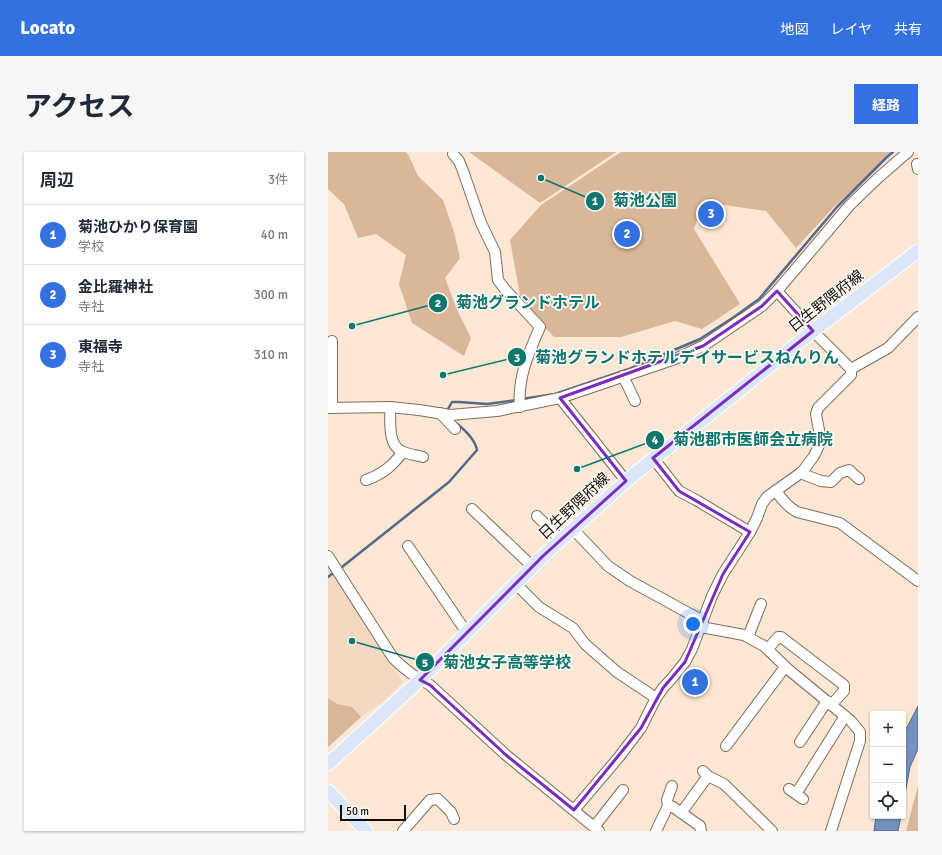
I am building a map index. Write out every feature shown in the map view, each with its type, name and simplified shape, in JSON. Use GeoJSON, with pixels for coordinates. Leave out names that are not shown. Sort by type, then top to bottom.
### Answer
{"type":"FeatureCollection","features":[{"type":"Feature","properties":{"kind":"main road","name":"日生野隈府線"},"geometry":{"type":"LineString","coordinates":[[328,764],[420,680],[533,567],[626,481],[813,331],[918,251]]}},
{"type":"Feature","properties":{"kind":"main road"},"geometry":{"type":"LineString","coordinates":[[328,791],[366,831]]}},
{"type":"Feature","properties":{"kind":"street"},"geometry":{"type":"LineString","coordinates":[[332,341],[330,408],[390,407],[450,415],[497,411],[560,398],[675,359],[703,346],[762,306],[777,291],[850,206],[878,178],[908,152]]}},
{"type":"Feature","properties":{"kind":"street"},"geometry":{"type":"LineString","coordinates":[[453,154],[459,161],[481,223],[495,252],[498,280],[540,327],[522,377],[519,395],[520,407]]}},
{"type":"Feature","properties":{"kind":"street"},"geometry":{"type":"LineString","coordinates":[[777,291],[813,331],[852,369]]}},
{"type":"Feature","properties":{"kind":"street"},"geometry":{"type":"LineString","coordinates":[[852,369],[888,348],[918,317]]}},
{"type":"Feature","properties":{"kind":"street"},"geometry":{"type":"LineString","coordinates":[[574,810],[619,758],[641,728],[662,688],[674,677],[685,662],[692,649],[722,574],[750,532],[762,504],[767,497],[800,473],[814,456],[821,441],[816,414],[818,408],[851,375],[852,369]]}},
{"type":"Feature","properties":{"kind":"street"},"geometry":{"type":"LineString","coordinates":[[623,376],[635,401]]}},
{"type":"Feature","properties":{"kind":"street"},"geometry":{"type":"LineString","coordinates":[[560,398],[626,481]]}},
{"type":"Feature","properties":{"kind":"street"},"geometry":{"type":"LineString","coordinates":[[390,407],[391,438],[400,451],[423,457]]}},
{"type":"Feature","properties":{"kind":"street"},"geometry":{"type":"LineString","coordinates":[[440,414],[455,429]]}},
{"type":"Feature","properties":{"kind":"street"},"geometry":{"type":"LineString","coordinates":[[366,480],[378,476],[388,469],[402,452]]}},
{"type":"Feature","properties":{"kind":"street"},"geometry":{"type":"LineString","coordinates":[[653,458],[679,491],[750,532]]}},
{"type":"Feature","properties":{"kind":"street"},"geometry":{"type":"LineString","coordinates":[[800,473],[821,481],[831,482],[840,473],[849,470],[859,479]]}},
{"type":"Feature","properties":{"kind":"street"},"geometry":{"type":"LineString","coordinates":[[776,490],[781,498],[792,509],[797,512],[840,523],[918,581]]}},
{"type":"Feature","properties":{"kind":"street"},"geometry":{"type":"LineString","coordinates":[[472,509],[533,567]]}},
{"type":"Feature","properties":{"kind":"street"},"geometry":{"type":"LineString","coordinates":[[537,516],[561,540]]}},
{"type":"Feature","properties":{"kind":"street"},"geometry":{"type":"LineString","coordinates":[[573,529],[608,566],[630,581],[702,624],[744,635],[764,646],[845,716],[860,732],[860,741],[831,831]]}},
{"type":"Feature","properties":{"kind":"street"},"geometry":{"type":"LineString","coordinates":[[408,546],[467,633]]}},
{"type":"Feature","properties":{"kind":"street"},"geometry":{"type":"LineString","coordinates":[[328,556],[393,658],[403,668],[430,685],[506,755],[596,829],[622,790]]}},
{"type":"Feature","properties":{"kind":"street"},"geometry":{"type":"LineString","coordinates":[[516,584],[539,607],[574,628],[585,644],[617,672],[656,698]]}},
{"type":"Feature","properties":{"kind":"street"},"geometry":{"type":"LineString","coordinates":[[748,637],[761,604]]}},
{"type":"Feature","properties":{"kind":"street"},"geometry":{"type":"LineString","coordinates":[[768,649],[778,637],[781,637],[844,685],[844,691],[829,703],[800,742]]}},
{"type":"Feature","properties":{"kind":"street"},"geometry":{"type":"LineString","coordinates":[[726,746],[786,666]]}},
{"type":"Feature","properties":{"kind":"street"},"geometry":{"type":"LineString","coordinates":[[796,794],[845,716]]}},
{"type":"Feature","properties":{"kind":"street"},"geometry":{"type":"LineString","coordinates":[[681,813],[706,774],[724,784],[772,831]]}},
{"type":"Feature","properties":{"kind":"street"},"geometry":{"type":"LineString","coordinates":[[656,831],[668,806],[667,800],[672,786]]}},
{"type":"Feature","properties":{"kind":"street"},"geometry":{"type":"LineString","coordinates":[[403,831],[430,800],[438,799],[451,812],[454,819]]}},
{"type":"Feature","properties":{"kind":"street"},"geometry":{"type":"LineString","coordinates":[[668,806],[673,807],[700,826],[701,831]]}},
{"type":"Feature","properties":{"kind":"highlighted area"},"geometry":{"type":"Polygon","coordinates":[[[777,291],[813,331],[653,458],[679,491],[750,532],[723,574],[685,662],[663,688],[641,728],[574,810],[506,755],[430,685],[420,680],[543,556],[626,481],[560,398],[703,346],[762,306],[777,291]]]}},
{"type":"Feature","properties":{"kind":"shaded area"},"geometry":{"type":"Polygon","coordinates":[[[328,152],[406,152],[418,176],[443,200],[454,232],[460,258],[445,278],[458,312],[471,338],[464,356],[412,323],[399,284],[406,255],[376,234],[358,238],[344,204],[328,189],[328,152]]]}},
{"type":"Feature","properties":{"kind":"shaded area"},"geometry":{"type":"Polygon","coordinates":[[[469,152],[616,152],[540,203],[469,152]]]}},
{"type":"Feature","properties":{"kind":"shaded area"},"geometry":{"type":"Polygon","coordinates":[[[621,152],[893,152],[834,207],[796,248],[766,211],[703,202],[694,229],[740,304],[702,329],[675,321],[621,337],[554,337],[521,301],[510,240],[541,205],[621,152]]]}},
{"type":"Feature","properties":{"kind":"shaded area"},"geometry":{"type":"Polygon","coordinates":[[[328,566],[403,682],[386,699],[354,722],[328,747],[328,566]]]}},
{"type":"Feature","properties":{"kind":"shaded area"},"geometry":{"type":"Polygon","coordinates":[[[328,698],[337,704],[352,707],[361,717],[328,747],[328,698]]]}},
{"type":"Feature","properties":{"kind":"shaded area"},"geometry":{"type":"Polygon","coordinates":[[[918,786],[918,831],[906,831],[918,786]]]}},
{"type":"Feature","properties":{"kind":"water"},"geometry":{"type":"Polygon","coordinates":[[[918,706],[918,749],[910,767],[906,789],[906,747],[906,729],[918,706]]]}},
{"type":"Feature","properties":{"kind":"water"},"geometry":{"type":"Polygon","coordinates":[[[876,819],[900,819],[898,831],[874,831],[876,819]]]}},
{"type":"Feature","properties":{"kind":"waterway"},"geometry":{"type":"LineString","coordinates":[[522,399],[555,394],[629,369],[700,339],[734,317],[759,299],[837,207],[893,152]]}},
{"type":"Feature","properties":{"kind":"waterway"},"geometry":{"type":"LineString","coordinates":[[448,409],[452,402],[487,404],[517,400]]}},
{"type":"Feature","properties":{"kind":"waterway"},"geometry":{"type":"LineString","coordinates":[[342,567],[449,482],[477,450],[472,438],[456,423]]}},
{"type":"Feature","properties":{"kind":"waterway"},"geometry":{"type":"LineString","coordinates":[[328,577],[332,574]]}},
{"type":"Feature","properties":{"kind":"place","name":"菊池公園"},"geometry":{"type":"Point","coordinates":[541,178]}},
{"type":"Feature","properties":{"kind":"place","name":"東福寺"},"geometry":{"type":"Point","coordinates":[711,214]}},
{"type":"Feature","properties":{"kind":"place","name":"金比羅神社"},"geometry":{"type":"Point","coordinates":[627,234]}},
{"type":"Feature","properties":{"kind":"place","name":"菊池グランドホテル"},"geometry":{"type":"Point","coordinates":[352,326]}},
{"type":"Feature","properties":{"kind":"place","name":"菊池グランドホテルデイサービスねんりん"},"geometry":{"type":"Point","coordinates":[443,375]}},
{"type":"Feature","properties":{"kind":"place","name":"菊池郡市医師会立病院"},"geometry":{"type":"Point","coordinates":[577,469]}},
{"type":"Feature","properties":{"kind":"place","name":"菊池女子高等学校"},"geometry":{"type":"Point","coordinates":[352,641]}},
{"type":"Feature","properties":{"kind":"place","name":"菊池ひかり保育園"},"geometry":{"type":"Point","coordinates":[695,682]}}]}
